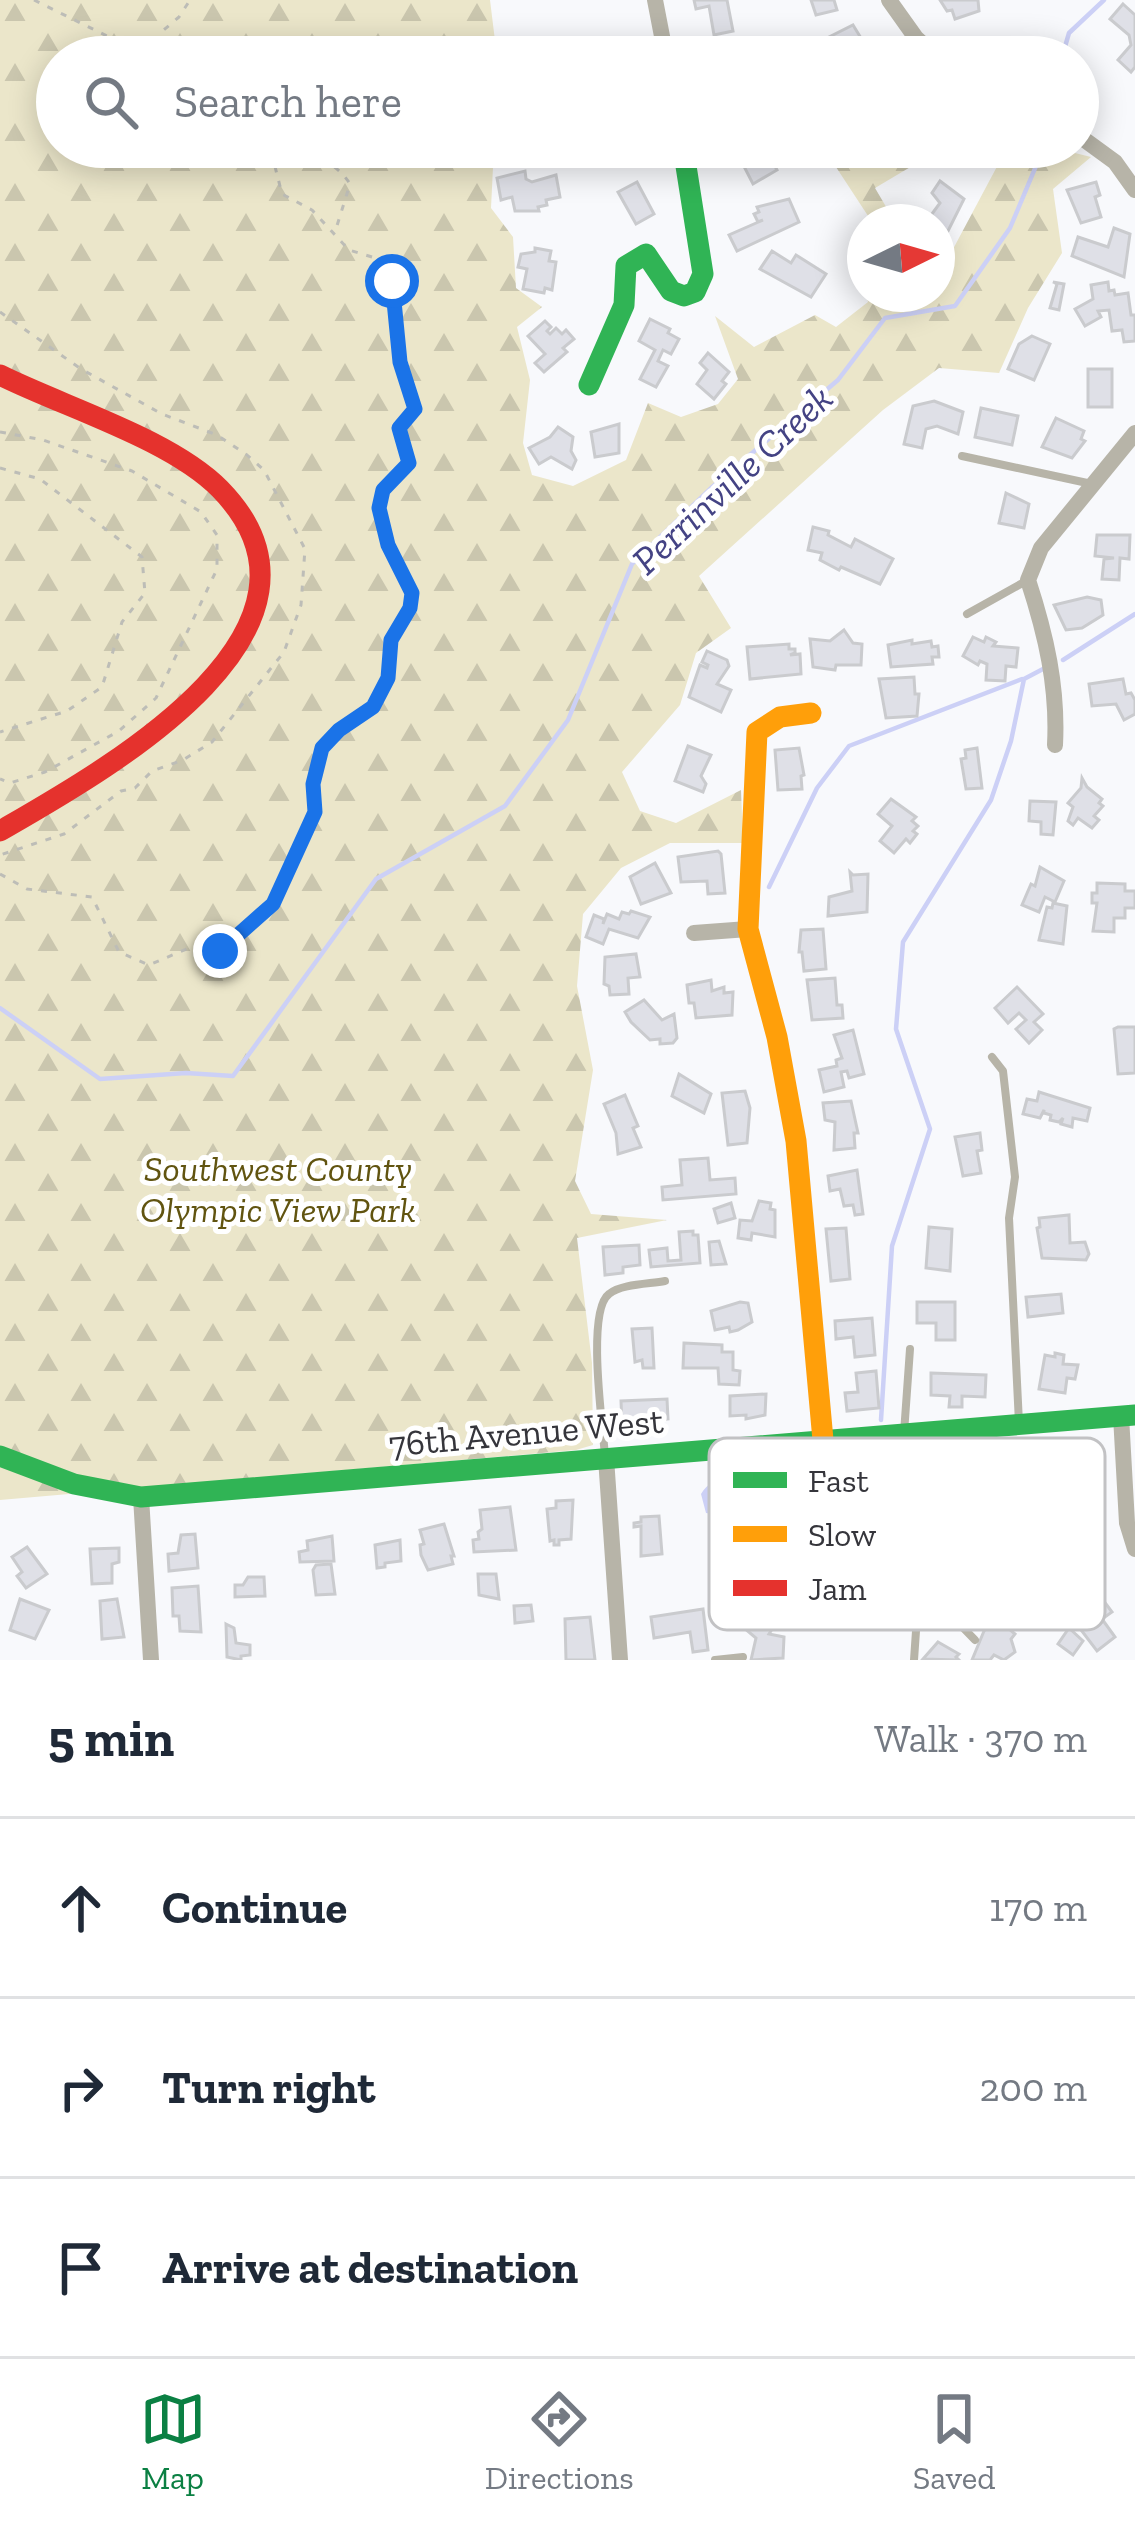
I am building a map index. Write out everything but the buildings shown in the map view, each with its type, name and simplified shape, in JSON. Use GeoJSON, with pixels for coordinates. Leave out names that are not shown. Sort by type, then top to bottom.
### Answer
{"type":"FeatureCollection","features":[{"type":"Feature","properties":{"kind":"street"},"geometry":{"type":"LineString","coordinates":[[655,0],[662,36]]}},
{"type":"Feature","properties":{"kind":"street"},"geometry":{"type":"LineString","coordinates":[[889,0],[915,36]]}},
{"type":"Feature","properties":{"kind":"street"},"geometry":{"type":"LineString","coordinates":[[1099,151],[1135,190]]}},
{"type":"Feature","properties":{"kind":"street"},"geometry":{"type":"LineString","coordinates":[[590,385],[624,304],[626,266],[646,254],[671,291],[684,296],[695,292],[703,274],[685,168]]}},
{"type":"Feature","properties":{"kind":"street"},"geometry":{"type":"LineString","coordinates":[[0,375],[208,479],[241,513],[256,544],[262,574],[251,623],[212,682],[115,759],[0,831]]}},
{"type":"Feature","properties":{"kind":"street"},"geometry":{"type":"LineString","coordinates":[[1055,745],[1049,652],[1028,580],[1041,548],[1135,434]]}},
{"type":"Feature","properties":{"kind":"street"},"geometry":{"type":"LineString","coordinates":[[811,712],[780,717],[758,732],[753,757],[748,929],[777,1036],[796,1141],[827,1438]]}},
{"type":"Feature","properties":{"kind":"street"},"geometry":{"type":"LineString","coordinates":[[694,933],[748,929]]}},
{"type":"Feature","properties":{"kind":"street"},"geometry":{"type":"LineString","coordinates":[[1128,1415],[1126,1523],[1135,1550]]}},
{"type":"Feature","properties":{"kind":"street","name":"76th Avenue West"},"geometry":{"type":"LineString","coordinates":[[849,1438],[1128,1415]]}},
{"type":"Feature","properties":{"kind":"street","name":"76th Avenue West"},"geometry":{"type":"LineString","coordinates":[[0,1456],[74,1484],[141,1497],[709,1450]]}},
{"type":"Feature","properties":{"kind":"street"},"geometry":{"type":"LineString","coordinates":[[606,1458],[620,1660]]}},
{"type":"Feature","properties":{"kind":"street"},"geometry":{"type":"LineString","coordinates":[[141,1497],[151,1660]]}},
{"type":"Feature","properties":{"kind":"lane"},"geometry":{"type":"LineString","coordinates":[[962,456],[1094,484]]}},
{"type":"Feature","properties":{"kind":"lane"},"geometry":{"type":"LineString","coordinates":[[967,614],[1028,580]]}},
{"type":"Feature","properties":{"kind":"lane"},"geometry":{"type":"LineString","coordinates":[[992,1057],[1004,1071],[1015,1177],[1009,1218],[1019,1424]]}},
{"type":"Feature","properties":{"kind":"lane"},"geometry":{"type":"LineString","coordinates":[[606,1458],[597,1346],[600,1308],[604,1297],[614,1291],[665,1282]]}},
{"type":"Feature","properties":{"kind":"lane"},"geometry":{"type":"LineString","coordinates":[[904,1438],[910,1349]]}},
{"type":"Feature","properties":{"kind":"lane"},"geometry":{"type":"LineString","coordinates":[[914,1660],[916,1630]]}},
{"type":"Feature","properties":{"kind":"lane"},"geometry":{"type":"LineString","coordinates":[[965,1630],[975,1640]]}},
{"type":"Feature","properties":{"kind":"lane"},"geometry":{"type":"LineString","coordinates":[[715,1660],[742,1657]]}},
{"type":"Feature","properties":{"kind":"path"},"geometry":{"type":"LineString","coordinates":[[34,0],[107,36]]}},
{"type":"Feature","properties":{"kind":"path"},"geometry":{"type":"LineString","coordinates":[[159,36],[190,0]]}},
{"type":"Feature","properties":{"kind":"path"},"geometry":{"type":"LineString","coordinates":[[0,874],[27,889],[92,897],[119,952],[149,965],[188,948],[220,951],[273,904],[315,812],[313,784],[322,748],[373,707],[388,678],[391,640],[410,608],[412,593],[388,545],[379,508],[383,490],[409,463],[399,428],[415,409],[400,362],[392,281],[385,261],[349,250],[312,210],[282,194],[276,168]]}},
{"type":"Feature","properties":{"kind":"path"},"geometry":{"type":"LineString","coordinates":[[334,234],[350,184],[337,168]]}},
{"type":"Feature","properties":{"kind":"path"},"geometry":{"type":"LineString","coordinates":[[0,312],[81,369],[161,413],[217,435],[247,455],[264,470],[304,549],[301,605],[284,652],[212,742],[152,771],[135,788],[121,791],[64,834],[0,855]]}},
{"type":"Feature","properties":{"kind":"path"},"geometry":{"type":"LineString","coordinates":[[0,431],[43,440],[132,471],[201,512],[217,536],[217,569],[156,698],[119,731],[45,772],[10,783],[0,779]]}},
{"type":"Feature","properties":{"kind":"path"},"geometry":{"type":"LineString","coordinates":[[0,468],[40,479],[142,556],[146,593],[122,622],[102,688],[67,711],[0,732]]}},
{"type":"Feature","properties":{"kind":"green space","name":"Southwest County Olympic View Park"},"geometry":{"type":"Polygon","coordinates":[[[0,0],[490,0],[494,36],[36,36],[36,168],[493,168],[491,208],[513,237],[516,288],[542,307],[517,327],[530,380],[523,443],[532,475],[573,486],[626,460],[648,403],[681,417],[718,404],[738,379],[715,316],[754,347],[815,315],[836,327],[855,312],[955,312],[955,245],[996,168],[1078,168],[1053,189],[1062,253],[1028,308],[999,373],[939,368],[883,410],[699,576],[731,628],[696,653],[680,705],[622,772],[640,811],[676,823],[741,790],[743,843],[670,843],[621,868],[583,914],[577,986],[593,1070],[575,1181],[591,1214],[667,1220],[577,1238],[592,1363],[593,1445],[0,1500],[0,0]]]}},
{"type":"Feature","properties":{"kind":"green space"},"geometry":{"type":"Polygon","coordinates":[[[837,168],[909,168],[875,188],[884,204],[860,204],[837,168]]]}},
{"type":"Feature","properties":{"kind":"water"},"geometry":{"type":"Polygon","coordinates":[[[709,1485],[709,1514],[701,1494],[709,1485]]]}},
{"type":"Feature","properties":{"kind":"waterway","name":"Perrinville Creek"},"geometry":{"type":"LineString","coordinates":[[1068,36],[1104,0]]}},
{"type":"Feature","properties":{"kind":"waterway","name":"Perrinville Creek"},"geometry":{"type":"LineString","coordinates":[[0,1008],[100,1079],[186,1073],[233,1076],[376,879],[505,806],[568,720],[632,564],[711,488],[838,380],[885,318],[955,306],[1010,228],[1035,168]]}},
{"type":"Feature","properties":{"kind":"waterway"},"geometry":{"type":"LineString","coordinates":[[1063,660],[1135,614]]}},
{"type":"Feature","properties":{"kind":"waterway"},"geometry":{"type":"LineString","coordinates":[[881,1420],[892,1246],[930,1129],[896,1029],[903,942],[991,800],[1011,741],[1024,679],[1043,669]]}},
{"type":"Feature","properties":{"kind":"waterway"},"geometry":{"type":"LineString","coordinates":[[769,887],[817,788],[849,746],[1022,679]]}},
{"type":"Feature","properties":{"kind":"traffic: fast"},"geometry":{"type":"LineString","coordinates":[[589,385],[624,305],[626,266],[646,254],[671,291],[684,296],[695,292],[703,274],[686,168]]}},
{"type":"Feature","properties":{"kind":"traffic: fast"},"geometry":{"type":"LineString","coordinates":[[856,1438],[1135,1415]]}},
{"type":"Feature","properties":{"kind":"traffic: fast"},"geometry":{"type":"LineString","coordinates":[[0,1456],[74,1484],[141,1497],[709,1450]]}},
{"type":"Feature","properties":{"kind":"traffic: slow"},"geometry":{"type":"LineString","coordinates":[[811,713],[780,717],[757,732],[748,929],[777,1037],[796,1141],[823,1438]]}},
{"type":"Feature","properties":{"kind":"traffic: jam"},"geometry":{"type":"LineString","coordinates":[[0,375],[146,439],[199,471],[220,489],[254,542],[258,593],[238,643],[201,690],[152,734],[98,772],[0,831]]}},
{"type":"Feature","properties":{"kind":"route"},"geometry":{"type":"LineString","coordinates":[[220,951],[273,904],[315,812],[313,784],[322,748],[373,707],[388,678],[391,640],[410,608],[412,593],[388,545],[379,508],[383,490],[409,463],[399,428],[415,409],[400,362],[392,281]]}}]}
